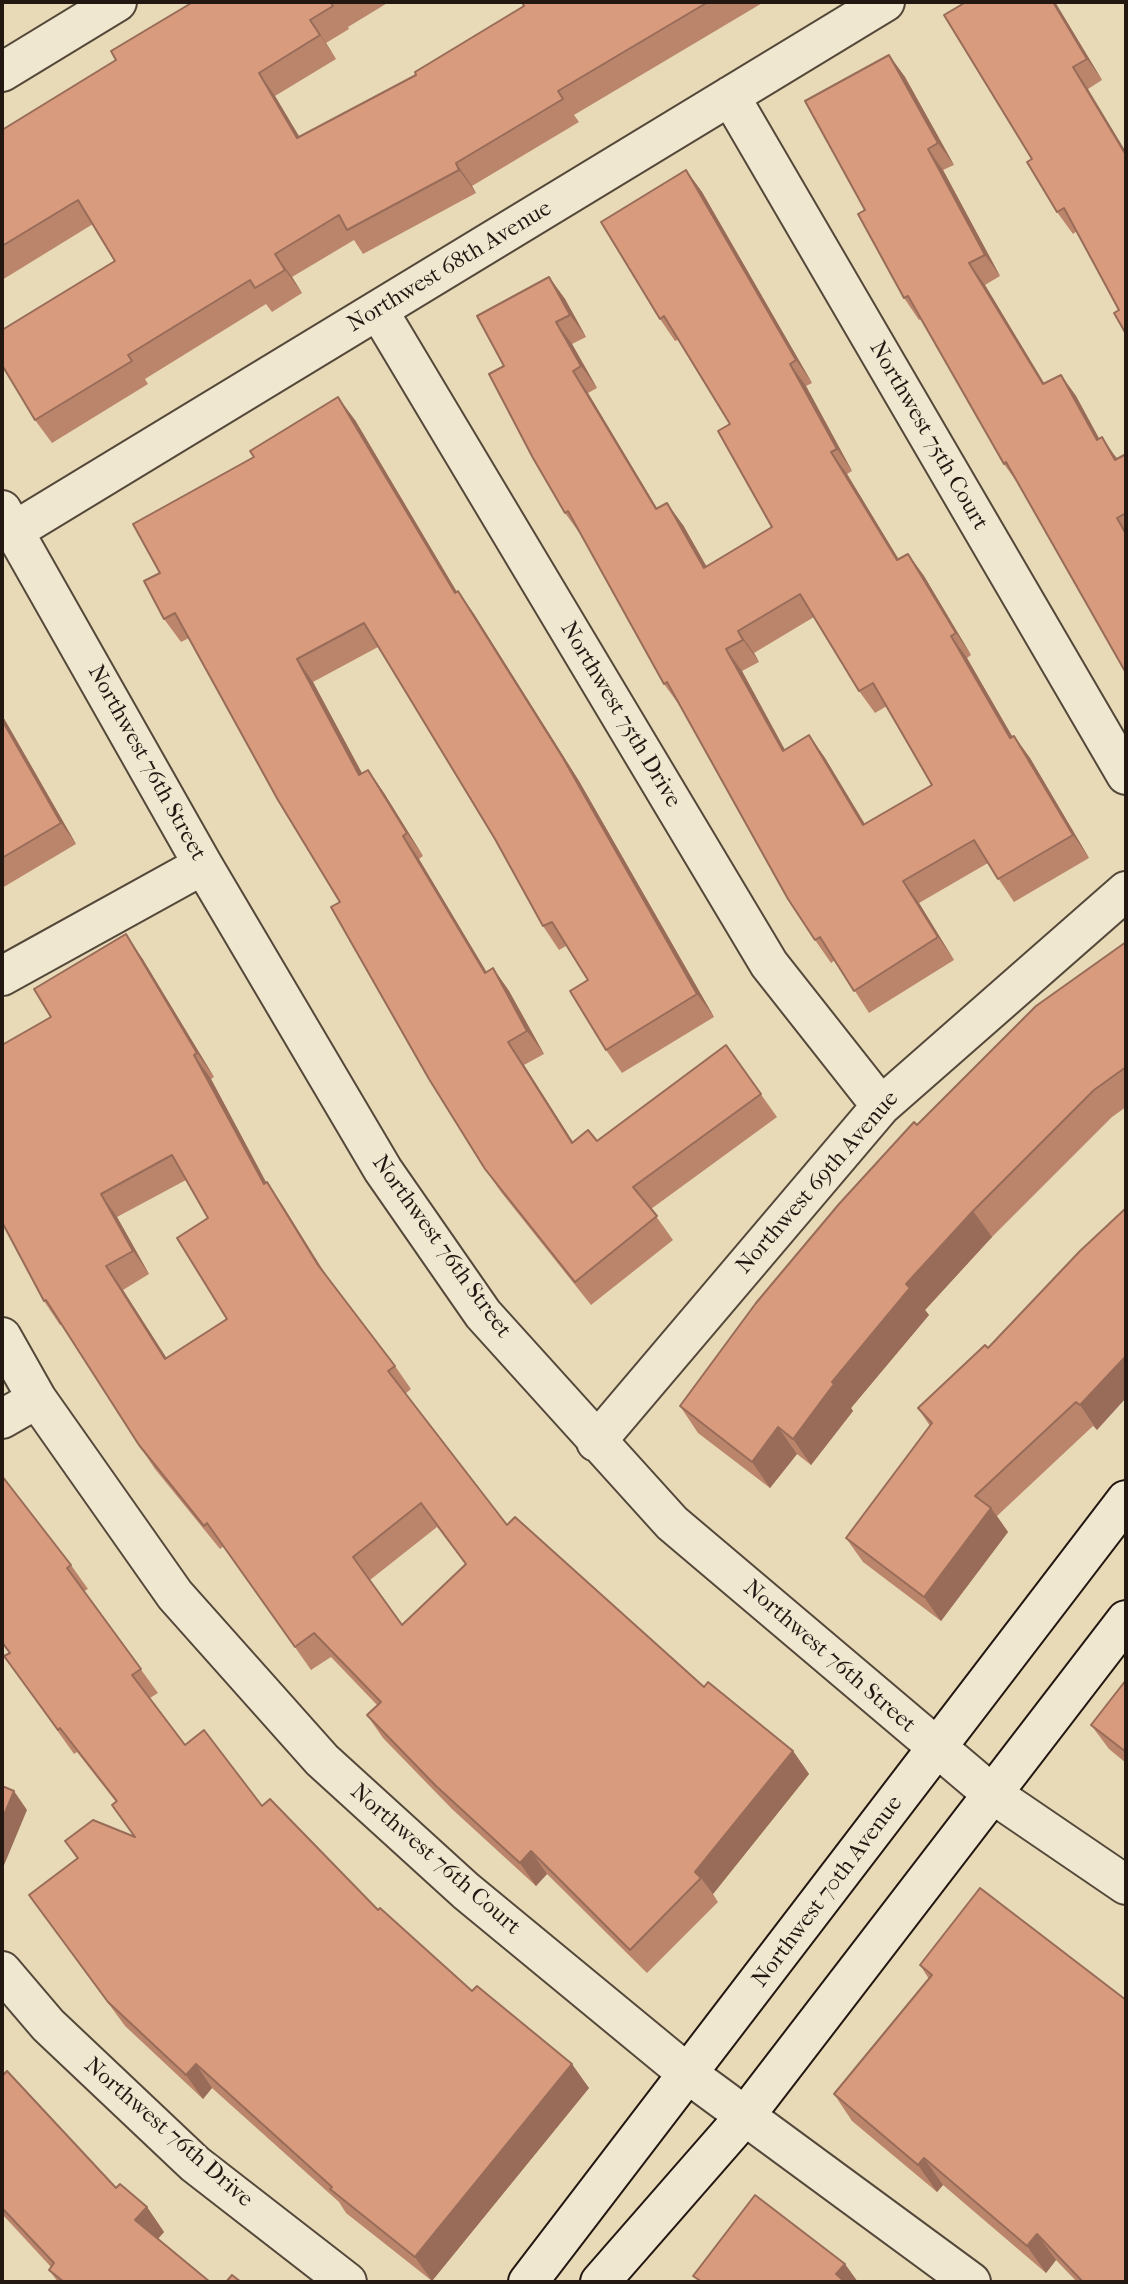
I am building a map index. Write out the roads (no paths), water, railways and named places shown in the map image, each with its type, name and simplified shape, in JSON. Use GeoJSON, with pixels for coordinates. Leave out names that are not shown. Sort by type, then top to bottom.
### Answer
{"type":"FeatureCollection","features":[{"type":"Feature","properties":{"kind":"street"},"geometry":{"type":"LineString","coordinates":[[2,72],[117,2]]}},
{"type":"Feature","properties":{"kind":"street","name":"Northwest 68th Avenue"},"geometry":{"type":"LineString","coordinates":[[8,520],[378,310],[885,2]]}},
{"type":"Feature","properties":{"kind":"street","name":"Northwest 75th Court"},"geometry":{"type":"LineString","coordinates":[[730,96],[1126,775]]}},
{"type":"Feature","properties":{"kind":"street","name":"Northwest 75th Drive"},"geometry":{"type":"LineString","coordinates":[[378,310],[769,964],[881,1106]]}},
{"type":"Feature","properties":{"kind":"street","name":"Northwest 76th Street"},"geometry":{"type":"LineString","coordinates":[[8,520],[203,865],[383,1170],[483,1314],[672,1523],[936,1750],[991,1793],[1126,1885]]}},
{"type":"Feature","properties":{"kind":"street"},"geometry":{"type":"LineString","coordinates":[[2,976],[203,865]]}},
{"type":"Feature","properties":{"kind":"street","name":"Northwest 69th Avenue"},"geometry":{"type":"LineString","coordinates":[[596,1442],[881,1106],[1126,891]]}},
{"type":"Feature","properties":{"kind":"street","name":"Northwest 76th Court"},"geometry":{"type":"LineString","coordinates":[[2,1337],[37,1399],[176,1595],[322,1760],[466,1891],[688,2074],[971,2282]]}},
{"type":"Feature","properties":{"kind":"street"},"geometry":{"type":"LineString","coordinates":[[2,1419],[37,1399]]}},
{"type":"Feature","properties":{"kind":"street","name":"Northwest 70th Avenue"},"geometry":{"type":"LineString","coordinates":[[528,2282],[1126,1500]]}},
{"type":"Feature","properties":{"kind":"street"},"geometry":{"type":"LineString","coordinates":[[600,2282],[745,2116],[1126,1620]]}},
{"type":"Feature","properties":{"kind":"street","name":"Northwest 76th Drive"},"geometry":{"type":"LineString","coordinates":[[2,1971],[48,2025],[195,2164],[347,2282]]}}]}
